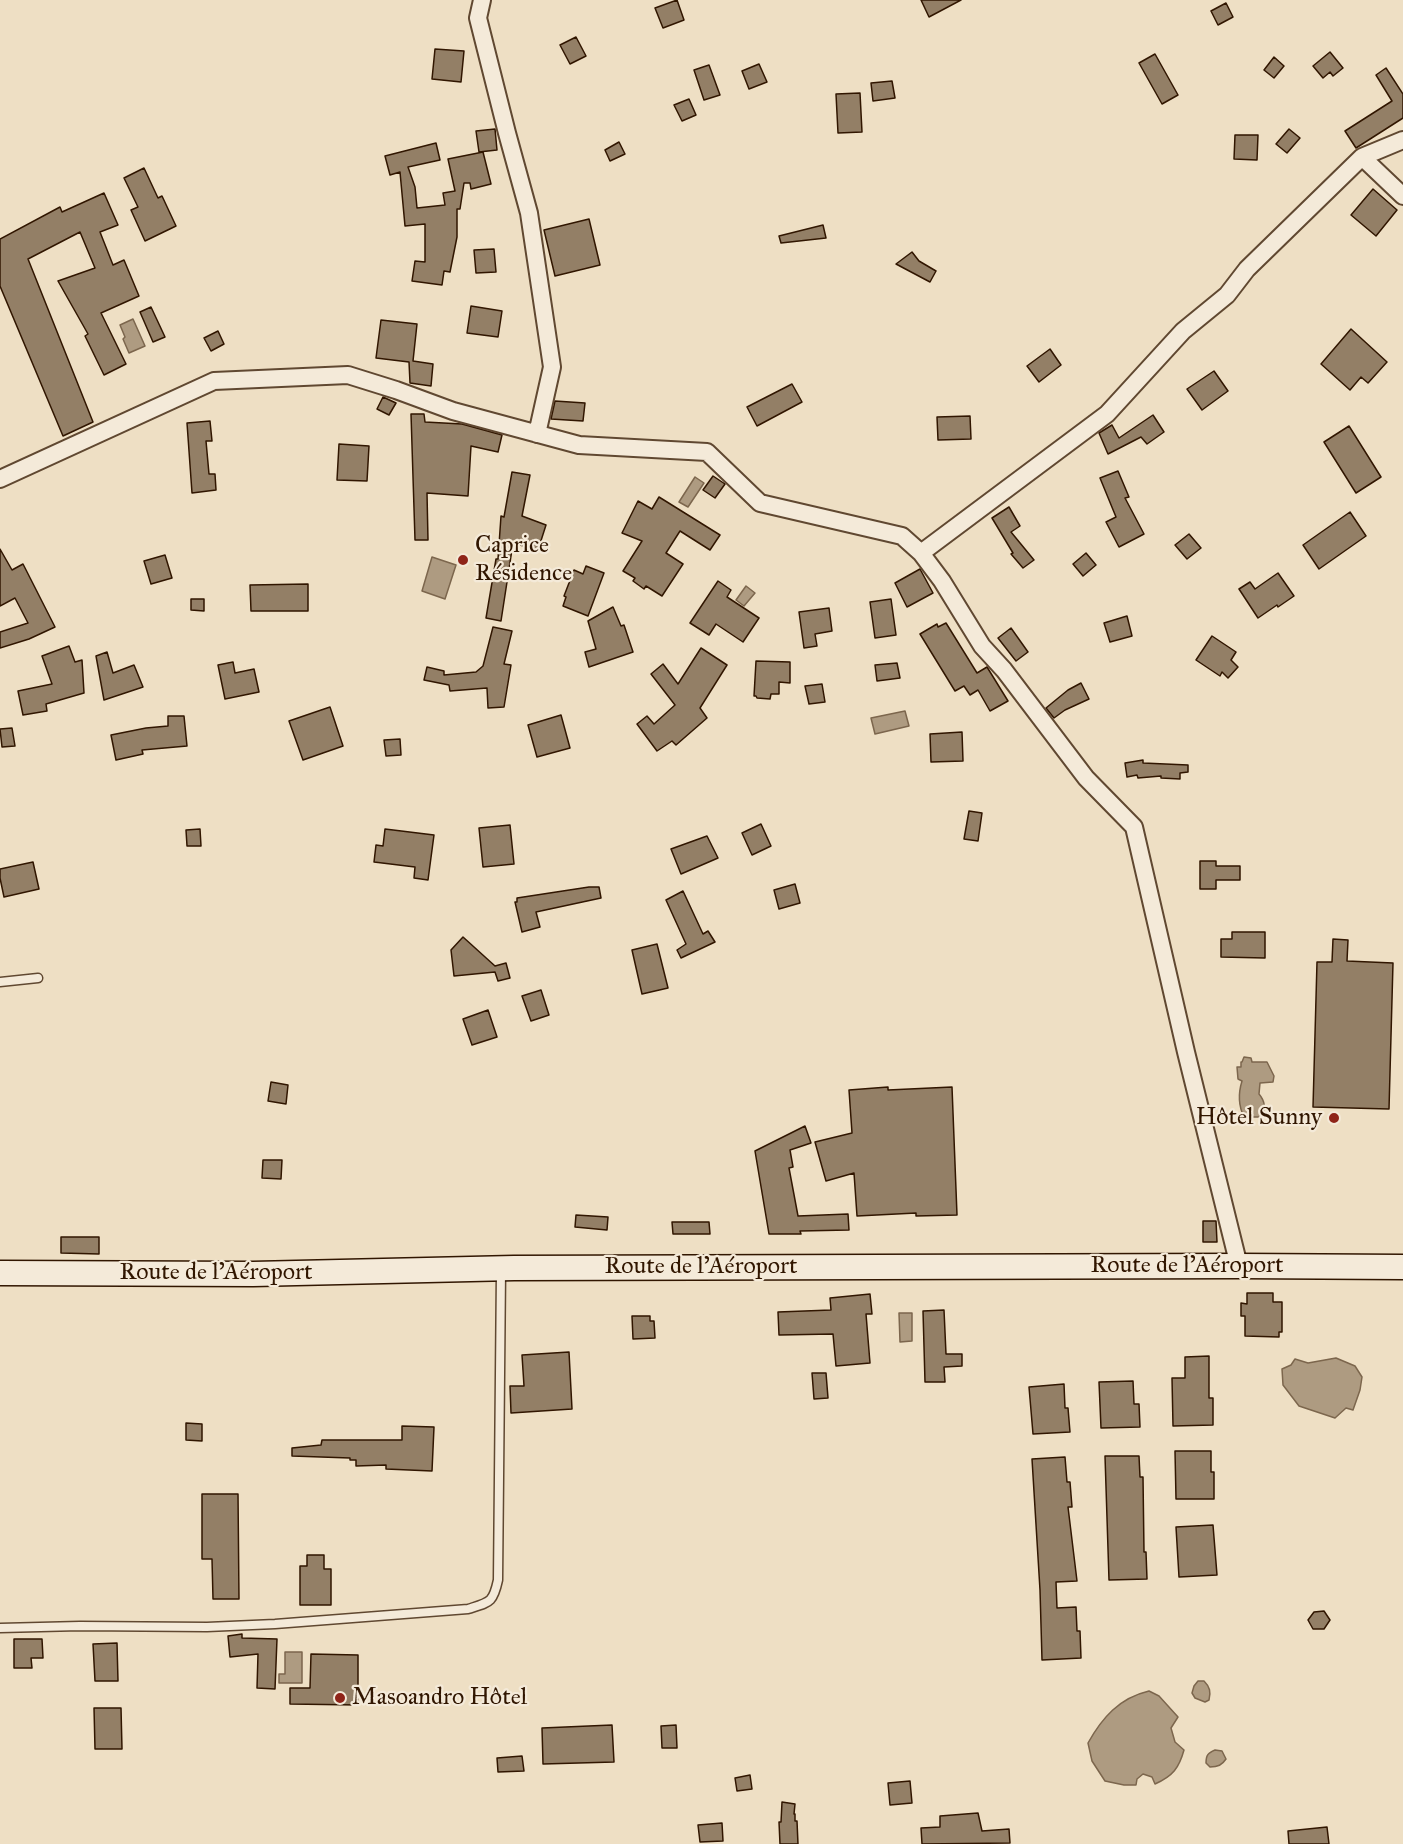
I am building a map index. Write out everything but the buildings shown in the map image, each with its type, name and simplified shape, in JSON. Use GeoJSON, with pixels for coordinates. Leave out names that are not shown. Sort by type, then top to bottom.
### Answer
{"type":"FeatureCollection","features":[{"type":"Feature","properties":{"kind":"main road","name":"Route de l'Aéroport"},"geometry":{"type":"LineString","coordinates":[[0,1273],[253,1274],[501,1268],[1403,1267]]}},
{"type":"Feature","properties":{"kind":"street"},"geometry":{"type":"LineString","coordinates":[[482,0],[478,18],[529,213],[552,366],[537,434]]}},
{"type":"Feature","properties":{"kind":"street"},"geometry":{"type":"LineString","coordinates":[[921,554],[1107,414],[1183,331],[1227,295],[1247,269],[1362,156],[1403,140]]}},
{"type":"Feature","properties":{"kind":"street"},"geometry":{"type":"LineString","coordinates":[[1362,156],[1403,196]]}},
{"type":"Feature","properties":{"kind":"street"},"geometry":{"type":"LineString","coordinates":[[0,479],[214,381],[348,375],[453,411],[579,445],[707,452],[760,502],[902,536],[921,554],[942,581],[982,646],[1004,670],[1086,778],[1134,827],[1239,1266]]}},
{"type":"Feature","properties":{"kind":"lane"},"geometry":{"type":"LineString","coordinates":[[0,982],[38,978]]}},
{"type":"Feature","properties":{"kind":"lane"},"geometry":{"type":"LineString","coordinates":[[0,1628],[207,1627],[275,1624],[468,1610],[487,1603],[495,1595],[498,1580],[501,1268]]}},
{"type":"Feature","properties":{"kind":"shaded area"},"geometry":{"type":"Polygon","coordinates":[[[133,319],[145,346],[129,353],[120,325],[133,319]]]}},
{"type":"Feature","properties":{"kind":"shaded area"},"geometry":{"type":"Polygon","coordinates":[[[695,477],[704,483],[688,507],[679,502],[695,477]]]}},
{"type":"Feature","properties":{"kind":"shaded area"},"geometry":{"type":"Polygon","coordinates":[[[432,557],[456,565],[445,599],[422,591],[432,557]]]}},
{"type":"Feature","properties":{"kind":"shaded area"},"geometry":{"type":"Polygon","coordinates":[[[746,586],[755,593],[744,606],[736,600],[746,586]]]}},
{"type":"Feature","properties":{"kind":"shaded area"},"geometry":{"type":"Polygon","coordinates":[[[905,711],[909,726],[875,734],[871,718],[905,711]]]}},
{"type":"Feature","properties":{"kind":"shaded area"},"geometry":{"type":"Polygon","coordinates":[[[1244,1057],[1251,1058],[1252,1062],[1267,1062],[1274,1076],[1273,1082],[1260,1083],[1259,1094],[1264,1105],[1261,1117],[1244,1117],[1241,1108],[1239,1095],[1242,1081],[1238,1079],[1237,1067],[1241,1067],[1244,1057]]]}},
{"type":"Feature","properties":{"kind":"shaded area"},"geometry":{"type":"Polygon","coordinates":[[[899,1313],[912,1313],[912,1341],[900,1342],[899,1313]]]}},
{"type":"Feature","properties":{"kind":"shaded area"},"geometry":{"type":"Polygon","coordinates":[[[1336,1358],[1355,1366],[1362,1377],[1353,1410],[1346,1408],[1335,1418],[1299,1406],[1283,1385],[1282,1369],[1291,1365],[1295,1359],[1308,1363],[1336,1358]]]}},
{"type":"Feature","properties":{"kind":"shaded area"},"geometry":{"type":"Polygon","coordinates":[[[285,1652],[302,1652],[302,1683],[279,1683],[279,1674],[285,1674],[285,1652]]]}},
{"type":"Feature","properties":{"kind":"shaded area"},"geometry":{"type":"Polygon","coordinates":[[[1198,1681],[1204,1681],[1210,1690],[1209,1700],[1205,1702],[1195,1698],[1192,1693],[1198,1681]]]}},
{"type":"Feature","properties":{"kind":"shaded area"},"geometry":{"type":"Polygon","coordinates":[[[1149,1691],[1159,1696],[1178,1717],[1171,1728],[1175,1742],[1184,1750],[1180,1762],[1171,1774],[1155,1784],[1152,1777],[1143,1774],[1137,1779],[1136,1785],[1105,1781],[1092,1761],[1088,1743],[1112,1710],[1138,1694],[1149,1691]]]}},
{"type":"Feature","properties":{"kind":"shaded area"},"geometry":{"type":"Polygon","coordinates":[[[1215,1750],[1222,1751],[1226,1759],[1220,1765],[1210,1767],[1206,1763],[1206,1758],[1215,1750]]]}},
{"type":"Feature","properties":{"kind":"place","name":"Caprice Résidence"},"geometry":{"type":"Point","coordinates":[463,560]}},
{"type":"Feature","properties":{"kind":"place","name":"Hôtel Sunny"},"geometry":{"type":"Point","coordinates":[1334,1118]}},
{"type":"Feature","properties":{"kind":"place","name":"Masoandro Hôtel"},"geometry":{"type":"Point","coordinates":[340,1698]}}]}
